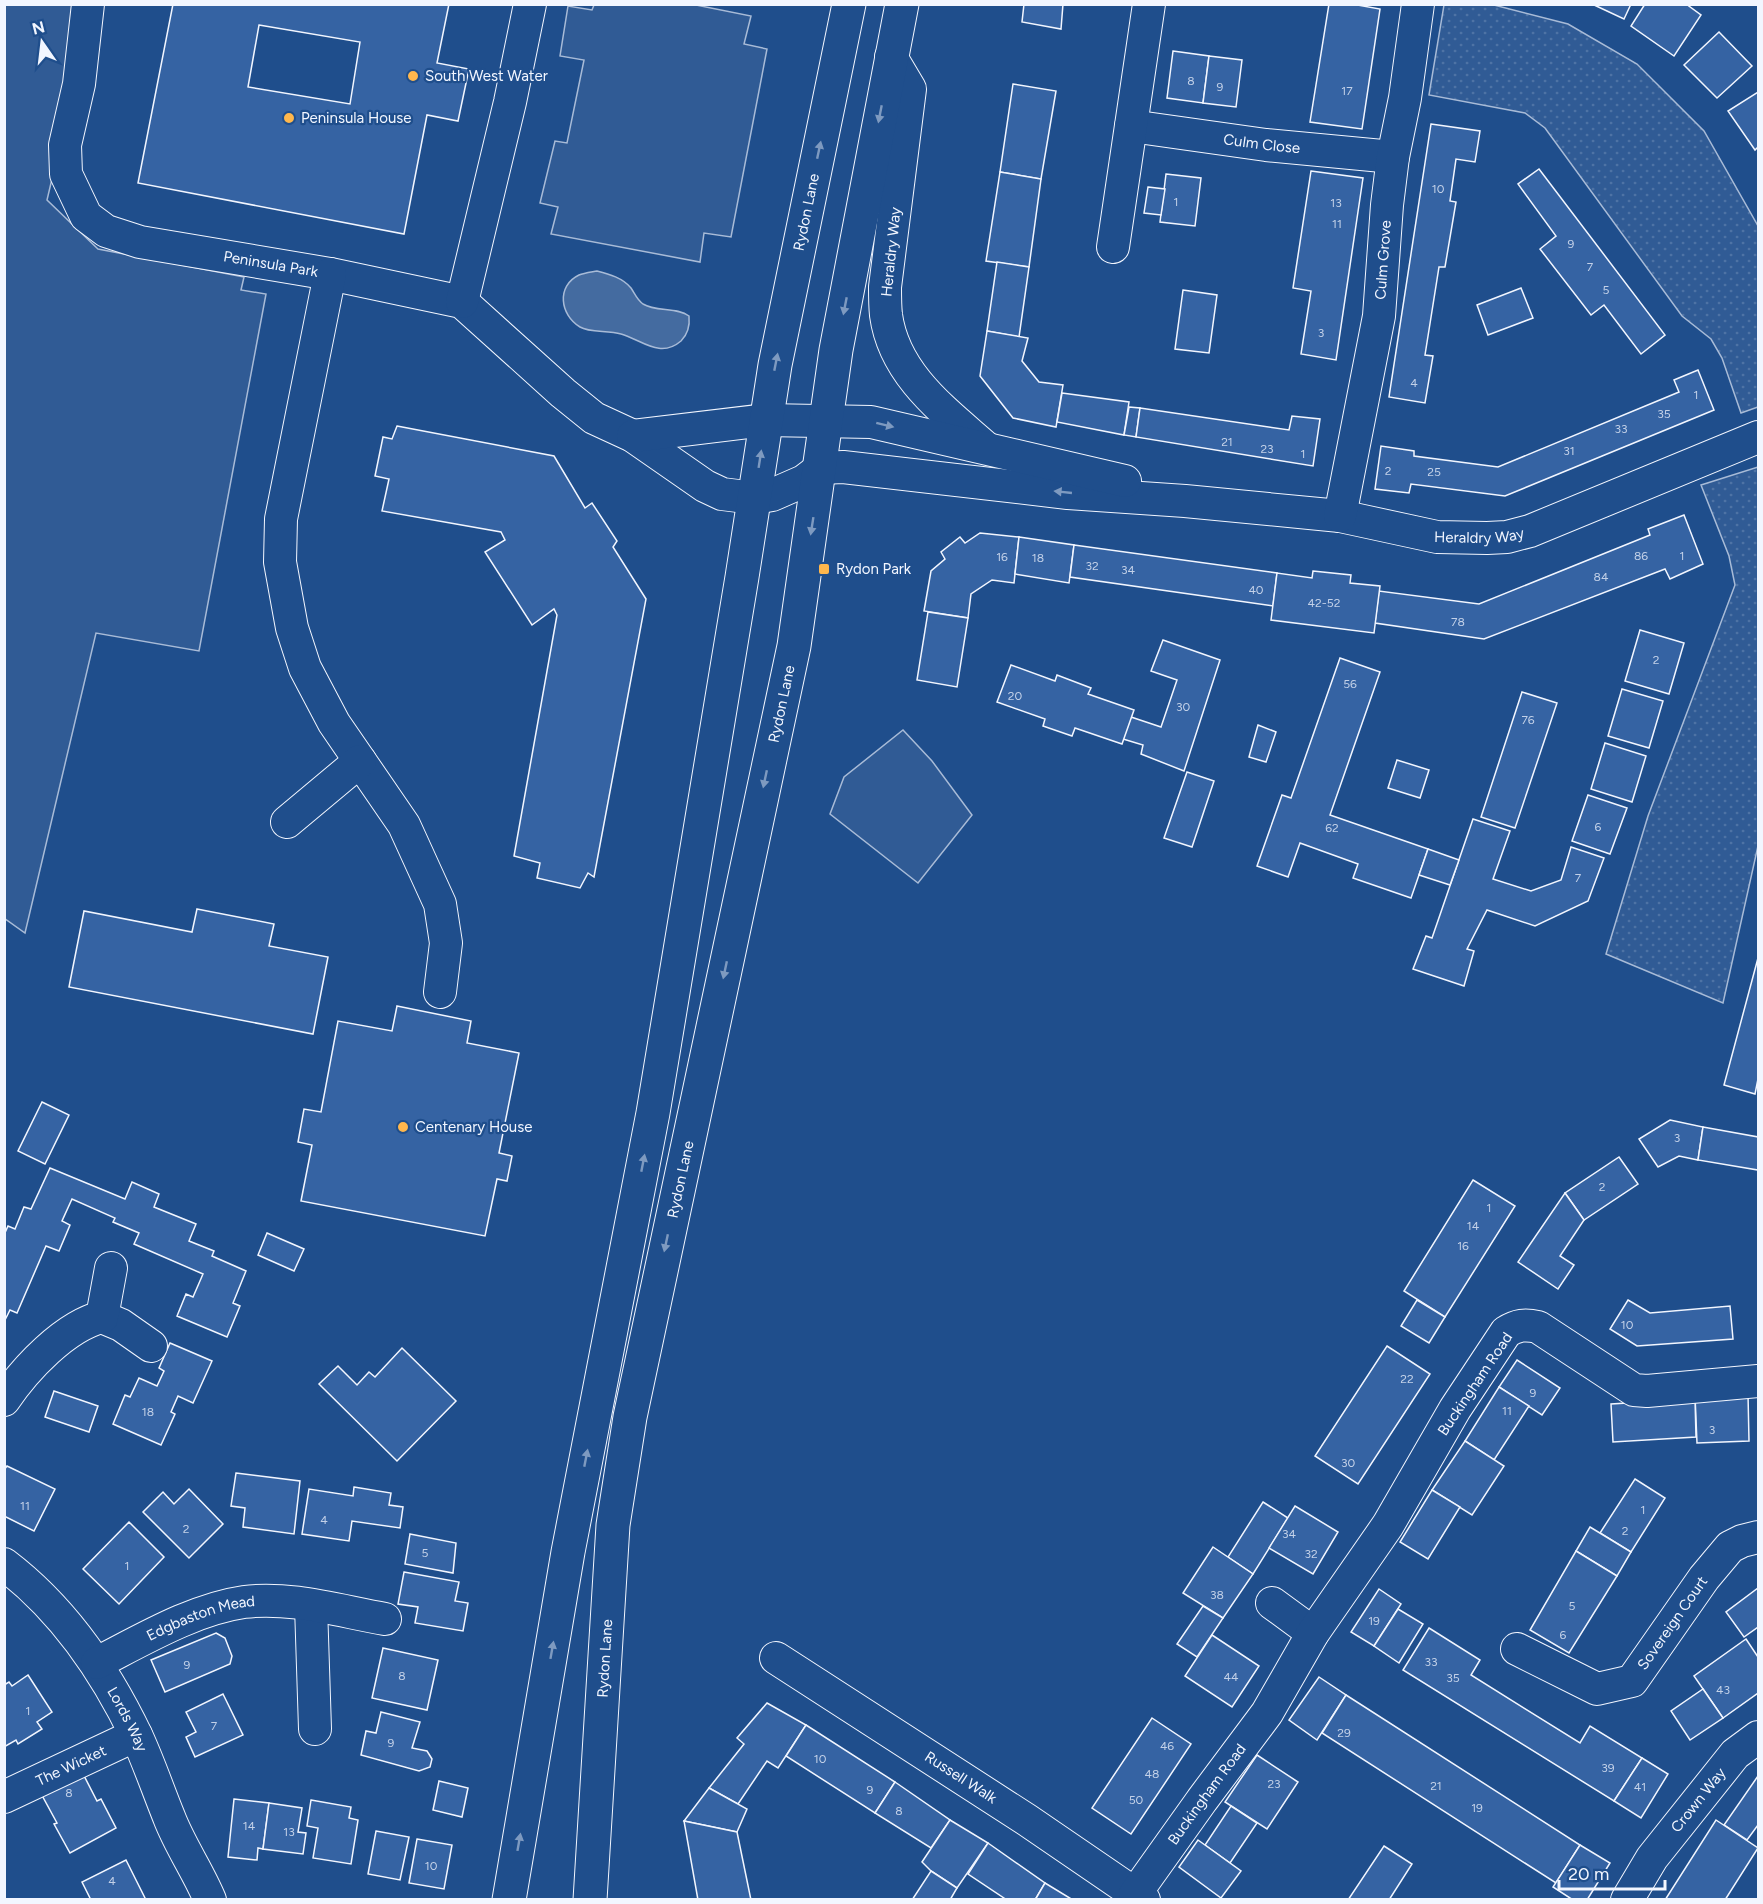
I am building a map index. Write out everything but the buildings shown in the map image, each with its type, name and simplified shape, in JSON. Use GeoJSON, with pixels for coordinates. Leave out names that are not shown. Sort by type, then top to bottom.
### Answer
{"type":"FeatureCollection","features":[{"type":"Feature","properties":{"kind":"main road","name":"Rydon Lane"},"geometry":{"type":"LineString","coordinates":[[509,1899],[568,1551],[653,1113],[775,365],[849,4]]}},
{"type":"Feature","properties":{"kind":"main road","name":"Rydon Lane"},"geometry":{"type":"LineString","coordinates":[[592,1894],[613,1525],[630,1417],[794,646],[836,350],[902,4]]}},
{"type":"Feature","properties":{"kind":"street","name":"Peninsula Park"},"geometry":{"type":"LineString","coordinates":[[88,4],[79,84],[65,145],[66,174],[86,216],[106,231],[140,242],[330,274],[462,302]]}},
{"type":"Feature","properties":{"kind":"street"},"geometry":{"type":"LineString","coordinates":[[530,4],[510,102],[462,302],[562,393],[594,418],[633,436],[722,494],[754,498],[772,495],[804,481],[821,468]]}},
{"type":"Feature","properties":{"kind":"street"},"geometry":{"type":"LineString","coordinates":[[1113,247],[1149,4]]}},
{"type":"Feature","properties":{"kind":"street","name":"Culm Grove"},"geometry":{"type":"LineString","coordinates":[[1340,516],[1379,316],[1393,157],[1405,98],[1418,4]]}},
{"type":"Feature","properties":{"kind":"street","name":"Heraldry Way"},"geometry":{"type":"LineString","coordinates":[[891,57],[910,89],[885,286],[886,315],[897,351],[908,371],[937,406],[989,451]]}},
{"type":"Feature","properties":{"kind":"street","name":"Culm Close"},"geometry":{"type":"LineString","coordinates":[[1131,126],[1266,145],[1393,157]]}},
{"type":"Feature","properties":{"kind":"street"},"geometry":{"type":"LineString","coordinates":[[330,274],[281,519],[280,562],[292,628],[305,668],[334,723],[404,825],[440,904],[446,944],[440,992]]}},
{"type":"Feature","properties":{"kind":"street"},"geometry":{"type":"LineString","coordinates":[[633,436],[766,420],[827,420]]}},
{"type":"Feature","properties":{"kind":"street","name":"Heraldry Way"},"geometry":{"type":"LineString","coordinates":[[827,420],[871,422],[1125,481],[1185,501]]}},
{"type":"Feature","properties":{"kind":"street","name":"Heraldry Way"},"geometry":{"type":"LineString","coordinates":[[821,468],[843,467],[1068,493],[1185,501],[1340,516],[1437,537],[1486,538],[1507,537],[1530,531],[1758,437]]}},
{"type":"Feature","properties":{"kind":"street"},"geometry":{"type":"LineString","coordinates":[[287,822],[360,761]]}},
{"type":"Feature","properties":{"kind":"street"},"geometry":{"type":"LineString","coordinates":[[102,1317],[111,1268]]}},
{"type":"Feature","properties":{"kind":"street"},"geometry":{"type":"LineString","coordinates":[[4,1400],[15,1385],[58,1342],[74,1328],[89,1320],[102,1317],[121,1325],[151,1346]]}},
{"type":"Feature","properties":{"kind":"street","name":"Buckingham Road"},"geometry":{"type":"LineString","coordinates":[[1140,1897],[1202,1800],[1267,1713],[1313,1633],[1388,1525],[1455,1409],[1506,1332],[1525,1324],[1538,1327],[1634,1390],[1647,1391],[1758,1381]]}},
{"type":"Feature","properties":{"kind":"street","name":"Sovereign Court"},"geometry":{"type":"LineString","coordinates":[[1517,1649],[1597,1689],[1632,1681],[1704,1578],[1730,1547],[1758,1537]]}},
{"type":"Feature","properties":{"kind":"street","name":"Lords Way"},"geometry":{"type":"LineString","coordinates":[[4,1563],[55,1612],[97,1663],[136,1736],[170,1819],[210,1899]]}},
{"type":"Feature","properties":{"kind":"street","name":"Edgbaston Mead"},"geometry":{"type":"LineString","coordinates":[[97,1663],[156,1633],[224,1606],[245,1602],[278,1601],[385,1619]]}},
{"type":"Feature","properties":{"kind":"street"},"geometry":{"type":"LineString","coordinates":[[1272,1603],[1313,1633]]}},
{"type":"Feature","properties":{"kind":"street"},"geometry":{"type":"LineString","coordinates":[[311,1606],[315,1729]]}},
{"type":"Feature","properties":{"kind":"street","name":"Russell Walk"},"geometry":{"type":"LineString","coordinates":[[776,1658],[1027,1820],[1140,1897]]}},
{"type":"Feature","properties":{"kind":"street","name":"The Wicket"},"geometry":{"type":"LineString","coordinates":[[4,1797],[136,1736]]}},
{"type":"Feature","properties":{"kind":"street","name":"Crown Way"},"geometry":{"type":"LineString","coordinates":[[1627,1899],[1652,1858],[1735,1754],[1758,1737]]}},
{"type":"Feature","properties":{"kind":"shaded area"},"geometry":{"type":"Polygon","coordinates":[[[4,5],[93,5],[47,200],[98,249],[244,277],[241,290],[266,294],[199,651],[96,633],[25,933],[4,918],[4,5]]]}},
{"type":"Feature","properties":{"kind":"shaded area"},"geometry":{"type":"Polygon","coordinates":[[[594,5],[696,5],[751,16],[744,44],[767,49],[731,237],[704,233],[700,262],[551,234],[558,207],[540,203],[555,141],[567,143],[584,60],[560,56],[568,6],[592,10],[594,5]]]}},
{"type":"Feature","properties":{"kind":"shaded area"},"geometry":{"type":"Polygon","coordinates":[[[1444,5],[1494,5],[1568,24],[1637,64],[1704,131],[1758,226],[1758,407],[1741,413],[1722,358],[1711,339],[1682,316],[1545,128],[1525,113],[1429,95],[1444,5]]]}},
{"type":"Feature","properties":{"kind":"shaded area"},"geometry":{"type":"Polygon","coordinates":[[[597,271],[624,282],[643,304],[654,308],[679,311],[689,316],[688,330],[681,341],[666,348],[651,347],[621,334],[584,329],[573,322],[563,301],[567,286],[579,275],[597,271]]]}},
{"type":"Feature","properties":{"kind":"shaded area"},"geometry":{"type":"Polygon","coordinates":[[[1758,467],[1758,846],[1723,1003],[1606,954],[1648,816],[1735,585],[1729,556],[1701,485],[1758,467]]]}},
{"type":"Feature","properties":{"kind":"shaded area"},"geometry":{"type":"Polygon","coordinates":[[[903,730],[932,761],[972,815],[918,883],[830,814],[844,777],[903,730]]]}},
{"type":"Feature","properties":{"kind":"place","name":"South West Water"},"geometry":{"type":"Point","coordinates":[413,76]}},
{"type":"Feature","properties":{"kind":"place","name":"Peninsula House"},"geometry":{"type":"Point","coordinates":[289,118]}},
{"type":"Feature","properties":{"kind":"place","name":"Rydon Park"},"geometry":{"type":"Point","coordinates":[824,569]}},
{"type":"Feature","properties":{"kind":"place","name":"Centenary House"},"geometry":{"type":"Point","coordinates":[403,1127]}}]}
